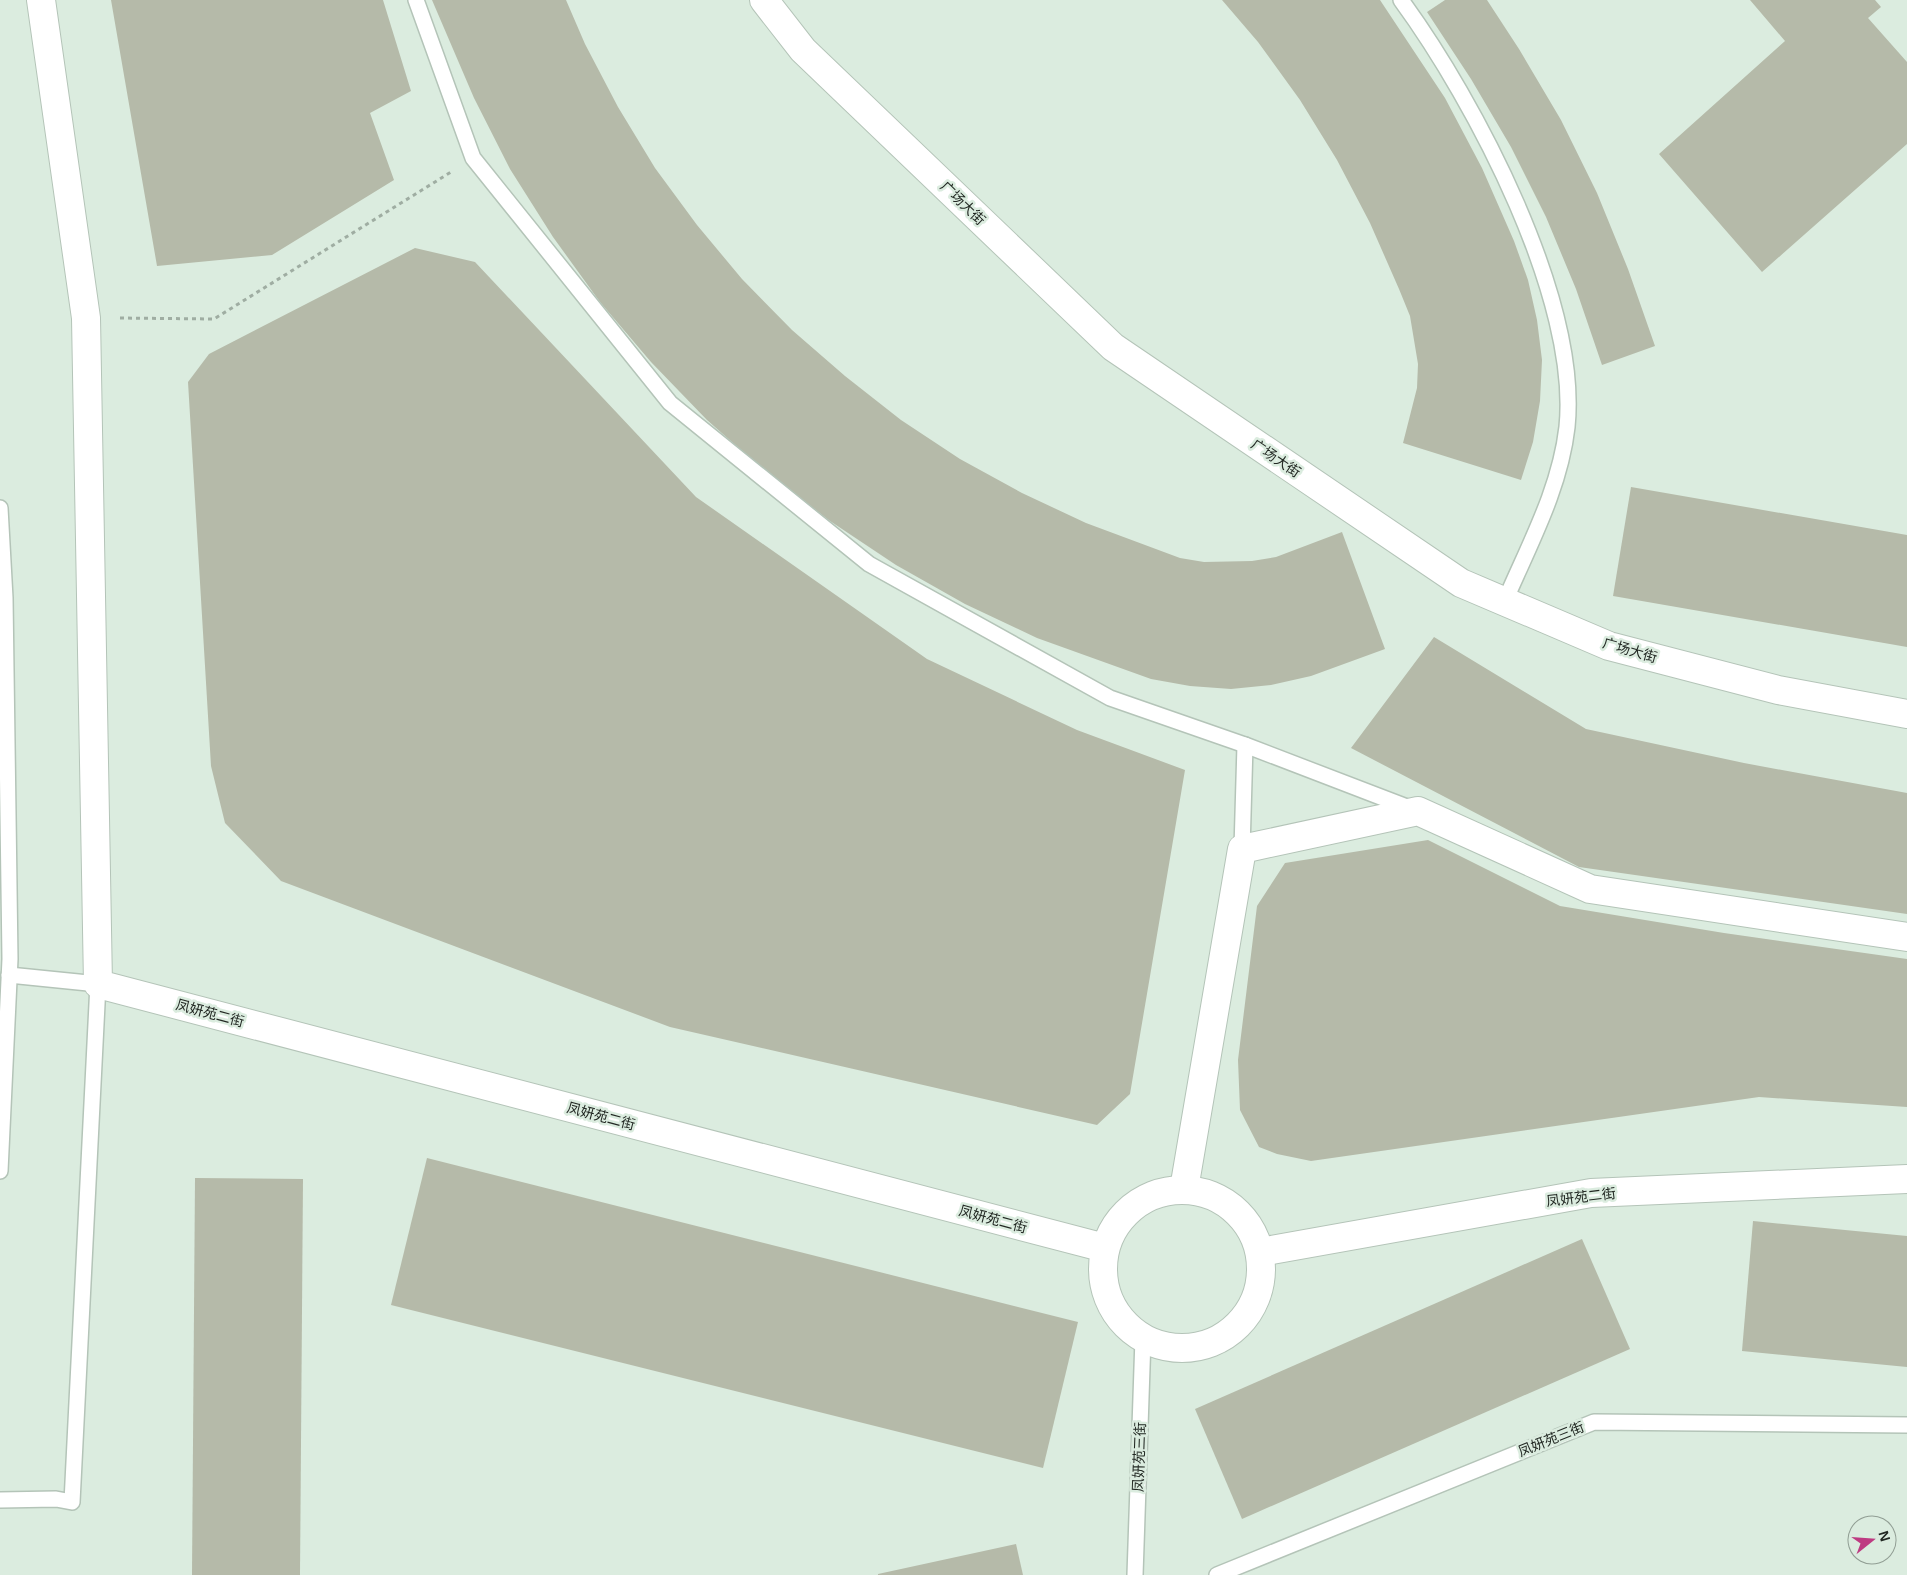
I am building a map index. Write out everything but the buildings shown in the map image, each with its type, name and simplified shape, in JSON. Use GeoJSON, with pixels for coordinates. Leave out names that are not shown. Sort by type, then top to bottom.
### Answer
{"type":"FeatureCollection","features":[{"type":"Feature","properties":{"kind":"street"},"geometry":{"type":"LineString","coordinates":[[41,0],[86,318],[98,984]]}},
{"type":"Feature","properties":{"kind":"street","name":"广场大街"},"geometry":{"type":"LineString","coordinates":[[764,0],[803,50],[1113,347],[1461,583],[1610,646],[1778,690],[1907,714]]}},
{"type":"Feature","properties":{"kind":"street"},"geometry":{"type":"LineString","coordinates":[[1184,1189],[1242,849],[1418,811],[1590,889],[1907,937]]}},
{"type":"Feature","properties":{"kind":"street","name":"凤妍苑二街"},"geometry":{"type":"LineString","coordinates":[[98,984],[1105,1248]]}},
{"type":"Feature","properties":{"kind":"street","name":"凤妍苑二街"},"geometry":{"type":"LineString","coordinates":[[1260,1252],[1591,1193],[1907,1179]]}},
{"type":"Feature","properties":{"kind":"street"},"geometry":{"type":"LineString","coordinates":[[1184,1189],[1210,1194],[1232,1208],[1249,1228],[1260,1252],[1261,1278],[1254,1303],[1239,1325],[1218,1340],[1193,1348],[1167,1347],[1143,1338],[1122,1322],[1108,1300],[1102,1274],[1105,1248],[1116,1224],[1134,1205],[1158,1193],[1184,1189]]}},
{"type":"Feature","properties":{"kind":"lane"},"geometry":{"type":"LineString","coordinates":[[416,0],[473,158],[670,403],[869,564],[1110,698],[1245,745],[1418,811]]}},
{"type":"Feature","properties":{"kind":"lane"},"geometry":{"type":"LineString","coordinates":[[1401,0],[1456,86],[1504,178],[1523,220],[1549,291],[1566,358],[1567,427],[1552,494],[1505,601]]}},
{"type":"Feature","properties":{"kind":"lane"},"geometry":{"type":"LineString","coordinates":[[0,508],[5,598],[9,975],[0,1171]]}},
{"type":"Feature","properties":{"kind":"lane"},"geometry":{"type":"LineString","coordinates":[[1242,849],[1245,745]]}},
{"type":"Feature","properties":{"kind":"lane"},"geometry":{"type":"LineString","coordinates":[[0,1500],[56,1499],[72,1502],[98,984],[9,975]]}},
{"type":"Feature","properties":{"kind":"lane","name":"凤妍苑三街"},"geometry":{"type":"LineString","coordinates":[[1135,1575],[1143,1338]]}},
{"type":"Feature","properties":{"kind":"lane","name":"凤妍苑三街"},"geometry":{"type":"LineString","coordinates":[[1217,1575],[1594,1422],[1907,1424]]}},
{"type":"Feature","properties":{"kind":"path"},"geometry":{"type":"LineString","coordinates":[[86,318],[214,319],[473,158]]}}]}
